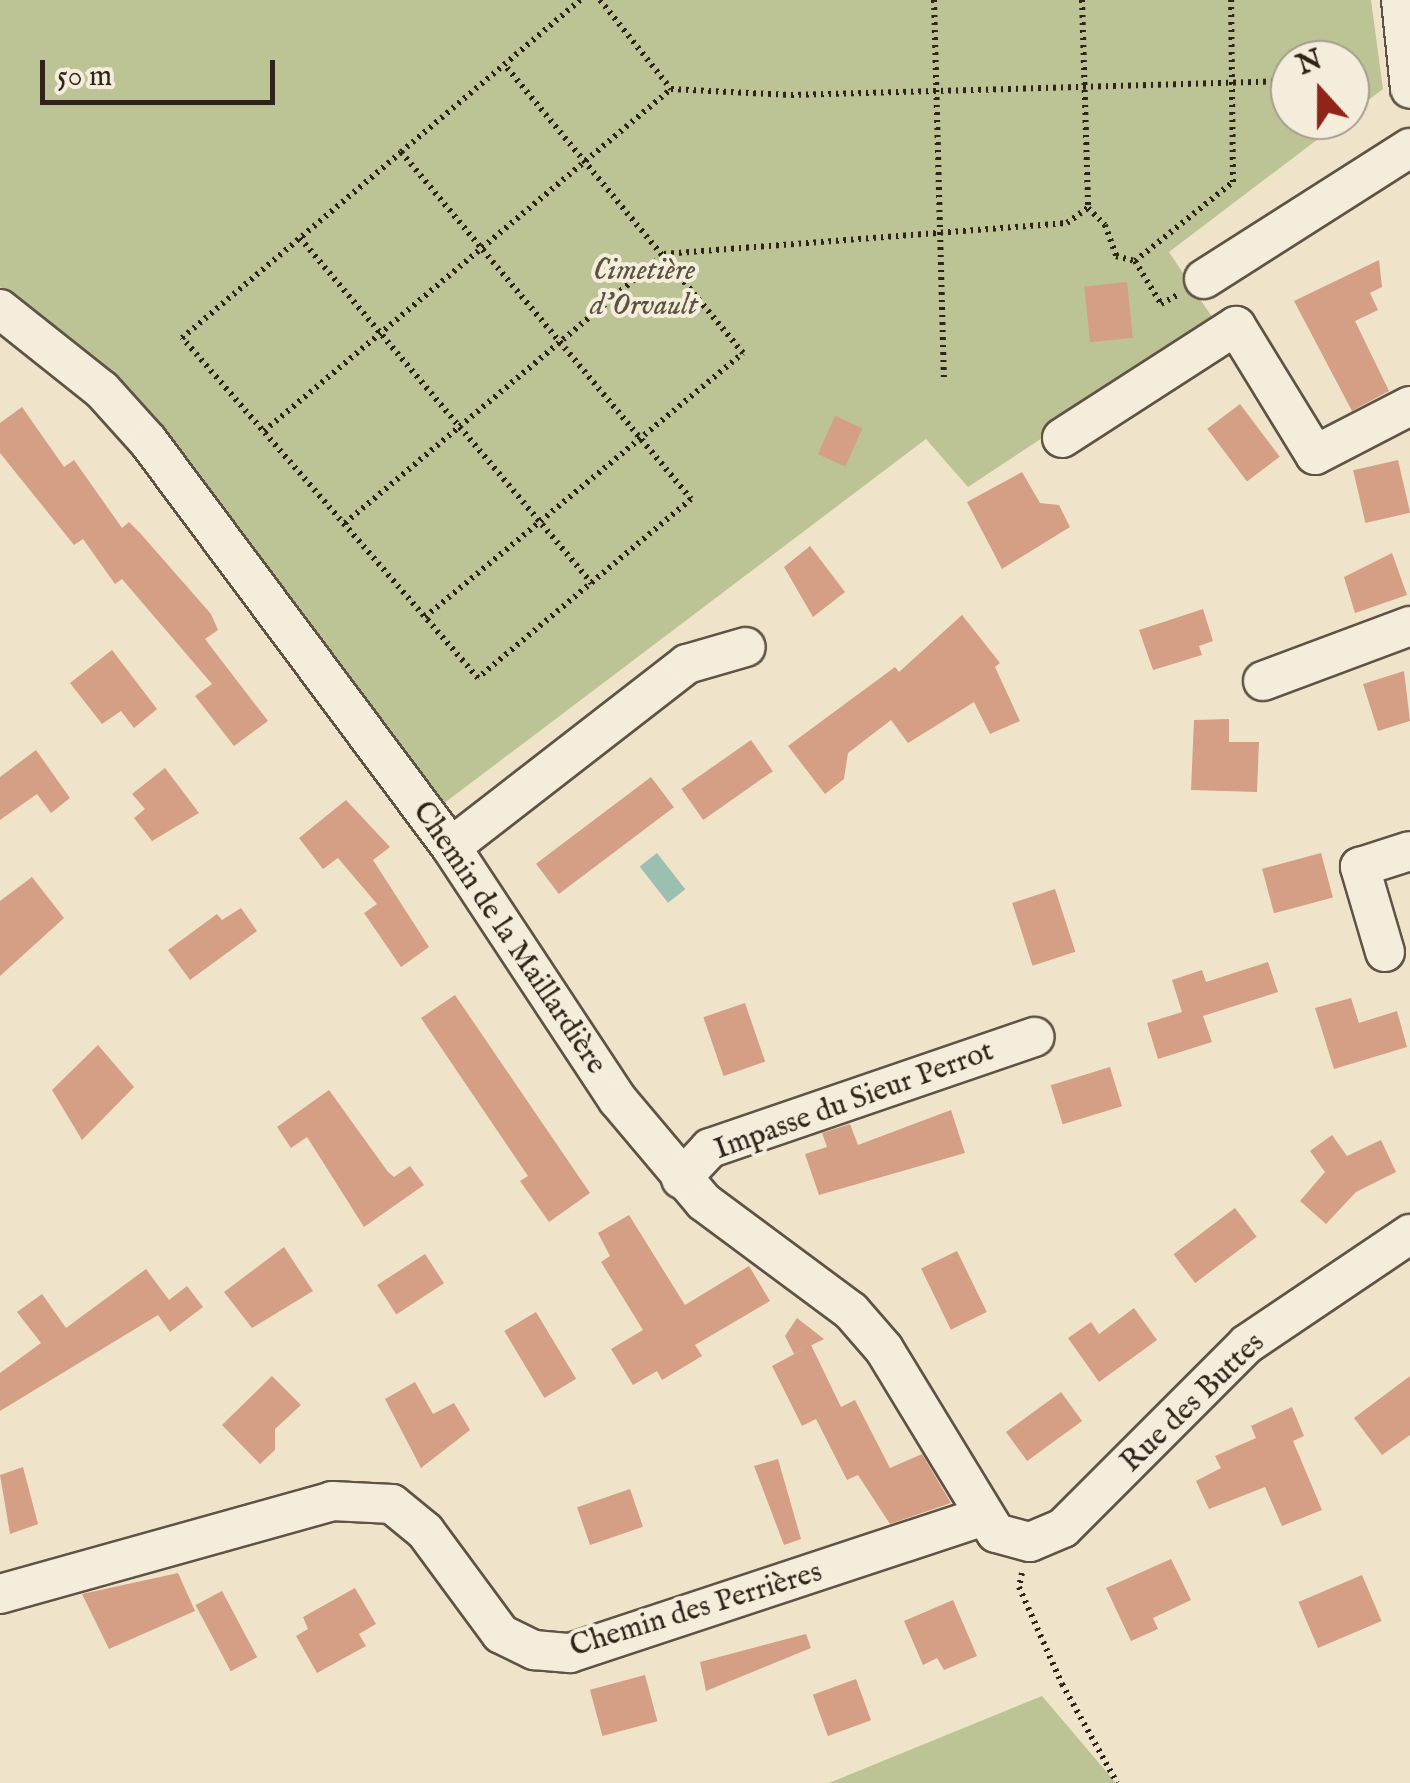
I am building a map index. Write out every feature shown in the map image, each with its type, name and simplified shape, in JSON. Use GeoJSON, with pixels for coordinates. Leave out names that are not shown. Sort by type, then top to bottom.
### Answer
{"type":"FeatureCollection","features":[{"type":"Feature","properties":{"kind":"street"},"geometry":{"type":"LineString","coordinates":[[1401,0],[1410,89]]}},
{"type":"Feature","properties":{"kind":"street"},"geometry":{"type":"LineString","coordinates":[[1204,278],[1410,148]]}},
{"type":"Feature","properties":{"kind":"street","name":"Chemin de la Maillardière"},"geometry":{"type":"LineString","coordinates":[[0,310],[102,390],[148,441],[450,847],[618,1100],[681,1179],[852,1311],[884,1350],[982,1517]]}},
{"type":"Feature","properties":{"kind":"street"},"geometry":{"type":"LineString","coordinates":[[1062,438],[1236,326],[1314,455],[1410,406]]}},
{"type":"Feature","properties":{"kind":"street"},"geometry":{"type":"LineString","coordinates":[[1263,681],[1410,626]]}},
{"type":"Feature","properties":{"kind":"street"},"geometry":{"type":"LineString","coordinates":[[450,847],[686,664],[746,647]]}},
{"type":"Feature","properties":{"kind":"street"},"geometry":{"type":"LineString","coordinates":[[1385,952],[1360,866],[1410,851]]}},
{"type":"Feature","properties":{"kind":"street","name":"Impasse du Sieur Perrot"},"geometry":{"type":"LineString","coordinates":[[681,1179],[710,1148],[1036,1037]]}},
{"type":"Feature","properties":{"kind":"street","name":"Rue des Buttes"},"geometry":{"type":"LineString","coordinates":[[1030,1542],[1063,1528],[1247,1344],[1410,1234]]}},
{"type":"Feature","properties":{"kind":"street","name":"Chemin des Perrières"},"geometry":{"type":"LineString","coordinates":[[0,1594],[332,1501],[392,1504],[425,1531],[501,1634],[534,1650],[570,1652],[982,1517]]}},
{"type":"Feature","properties":{"kind":"street"},"geometry":{"type":"LineString","coordinates":[[982,1517],[996,1533],[1030,1542]]}},
{"type":"Feature","properties":{"kind":"path"},"geometry":{"type":"LineString","coordinates":[[401,152],[691,500],[478,678],[182,338],[504,64],[580,0]]}},
{"type":"Feature","properties":{"kind":"path"},"geometry":{"type":"LineString","coordinates":[[600,0],[670,90]]}},
{"type":"Feature","properties":{"kind":"path"},"geometry":{"type":"LineString","coordinates":[[934,0],[944,379]]}},
{"type":"Feature","properties":{"kind":"path"},"geometry":{"type":"LineString","coordinates":[[1082,0],[1088,208],[1105,224],[1116,256],[1135,261],[1161,304],[1204,278]]}},
{"type":"Feature","properties":{"kind":"path"},"geometry":{"type":"LineString","coordinates":[[1135,261],[1232,182],[1231,0]]}},
{"type":"Feature","properties":{"kind":"path"},"geometry":{"type":"LineString","coordinates":[[425,617],[742,352],[504,64]]}},
{"type":"Feature","properties":{"kind":"path"},"geometry":{"type":"LineString","coordinates":[[264,431],[479,246],[670,90],[936,90],[1270,81]]}},
{"type":"Feature","properties":{"kind":"path"},"geometry":{"type":"LineString","coordinates":[[345,523],[664,254],[1067,223],[1088,208]]}},
{"type":"Feature","properties":{"kind":"path"},"geometry":{"type":"LineString","coordinates":[[300,238],[592,583]]}},
{"type":"Feature","properties":{"kind":"path"},"geometry":{"type":"LineString","coordinates":[[1030,1542],[1019,1587],[1117,1783]]}},
{"type":"Feature","properties":{"kind":"green space","name":"Cimetière d'Orvault"},"geometry":{"type":"Polygon","coordinates":[[[0,0],[1371,0],[1383,89],[1370,99],[1370,40],[1270,40],[1270,140],[1317,140],[1169,252],[1216,323],[968,487],[926,439],[443,804],[155,421],[0,287],[0,0]]]}},
{"type":"Feature","properties":{"kind":"green space"},"geometry":{"type":"Polygon","coordinates":[[[1042,1696],[1116,1783],[829,1783],[1042,1696]]]}},
{"type":"Feature","properties":{"kind":"shaded area"},"geometry":{"type":"Polygon","coordinates":[[[657,853],[685,889],[668,903],[640,867],[657,853]]]}},
{"type":"Feature","properties":{"kind":"building"},"geometry":{"type":"Polygon","coordinates":[[[1379,260],[1382,287],[1370,293],[1378,310],[1355,321],[1389,391],[1352,411],[1294,301],[1379,260]]]}},
{"type":"Feature","properties":{"kind":"building"},"geometry":{"type":"Polygon","coordinates":[[[1127,282],[1133,338],[1090,342],[1084,286],[1127,282]]]}},
{"type":"Feature","properties":{"kind":"building"},"geometry":{"type":"Polygon","coordinates":[[[1240,404],[1280,457],[1247,481],[1207,429],[1240,404]]]}},
{"type":"Feature","properties":{"kind":"building"},"geometry":{"type":"Polygon","coordinates":[[[22,407],[64,467],[74,460],[122,528],[129,522],[211,614],[218,630],[205,639],[268,721],[234,746],[195,696],[212,684],[122,579],[115,584],[83,539],[74,545],[0,453],[0,423],[22,407]]]}},
{"type":"Feature","properties":{"kind":"building"},"geometry":{"type":"Polygon","coordinates":[[[835,416],[862,428],[845,467],[818,454],[835,416]]]}},
{"type":"Feature","properties":{"kind":"building"},"geometry":{"type":"Polygon","coordinates":[[[1398,460],[1410,513],[1365,523],[1353,470],[1398,460]]]}},
{"type":"Feature","properties":{"kind":"building"},"geometry":{"type":"Polygon","coordinates":[[[1022,472],[1040,503],[1059,505],[1070,527],[1002,569],[967,502],[1022,472]]]}},
{"type":"Feature","properties":{"kind":"building"},"geometry":{"type":"Polygon","coordinates":[[[810,546],[845,592],[813,617],[784,567],[810,546]]]}},
{"type":"Feature","properties":{"kind":"building"},"geometry":{"type":"Polygon","coordinates":[[[1392,553],[1407,595],[1355,613],[1344,577],[1392,553]]]}},
{"type":"Feature","properties":{"kind":"building"},"geometry":{"type":"Polygon","coordinates":[[[1203,609],[1213,641],[1199,646],[1202,655],[1153,670],[1139,630],[1203,609]]]}},
{"type":"Feature","properties":{"kind":"building"},"geometry":{"type":"Polygon","coordinates":[[[962,615],[1000,663],[995,667],[1020,721],[990,734],[974,702],[908,743],[891,720],[848,753],[844,779],[825,794],[788,746],[895,667],[899,672],[962,615]]]}},
{"type":"Feature","properties":{"kind":"building"},"geometry":{"type":"Polygon","coordinates":[[[112,650],[157,709],[134,728],[121,711],[102,724],[70,683],[112,650]]]}},
{"type":"Feature","properties":{"kind":"building"},"geometry":{"type":"Polygon","coordinates":[[[1404,671],[1410,721],[1378,731],[1363,684],[1404,671]]]}},
{"type":"Feature","properties":{"kind":"building"},"geometry":{"type":"Polygon","coordinates":[[[1229,719],[1229,742],[1259,742],[1257,792],[1191,790],[1194,720],[1229,719]]]}},
{"type":"Feature","properties":{"kind":"building"},"geometry":{"type":"Polygon","coordinates":[[[751,740],[773,771],[703,820],[681,789],[751,740]]]}},
{"type":"Feature","properties":{"kind":"building"},"geometry":{"type":"Polygon","coordinates":[[[36,750],[70,798],[51,813],[37,794],[0,820],[0,777],[36,750]]]}},
{"type":"Feature","properties":{"kind":"building"},"geometry":{"type":"Polygon","coordinates":[[[165,768],[199,813],[152,841],[134,818],[145,809],[132,794],[165,768]]]}},
{"type":"Feature","properties":{"kind":"building"},"geometry":{"type":"Polygon","coordinates":[[[651,777],[674,807],[559,894],[536,864],[651,777]]]}},
{"type":"Feature","properties":{"kind":"building"},"geometry":{"type":"Polygon","coordinates":[[[346,800],[390,847],[373,860],[429,947],[401,967],[364,913],[377,904],[338,858],[323,869],[299,838],[346,800]]]}},
{"type":"Feature","properties":{"kind":"building"},"geometry":{"type":"Polygon","coordinates":[[[1321,853],[1333,897],[1274,913],[1262,869],[1321,853]]]}},
{"type":"Feature","properties":{"kind":"building"},"geometry":{"type":"Polygon","coordinates":[[[32,877],[64,918],[0,976],[0,901],[32,877]]]}},
{"type":"Feature","properties":{"kind":"building"},"geometry":{"type":"Polygon","coordinates":[[[1055,889],[1075,952],[1033,966],[1012,903],[1055,889]]]}},
{"type":"Feature","properties":{"kind":"building"},"geometry":{"type":"Polygon","coordinates":[[[241,908],[257,931],[190,980],[168,950],[217,914],[222,920],[241,908]]]}},
{"type":"Feature","properties":{"kind":"building"},"geometry":{"type":"Polygon","coordinates":[[[1268,962],[1278,992],[1203,1016],[1212,1042],[1158,1059],[1147,1023],[1182,1012],[1172,980],[1202,970],[1206,982],[1268,962]]]}},
{"type":"Feature","properties":{"kind":"building"},"geometry":{"type":"Polygon","coordinates":[[[455,995],[590,1193],[549,1222],[520,1181],[528,1176],[421,1018],[455,995]]]}},
{"type":"Feature","properties":{"kind":"building"},"geometry":{"type":"Polygon","coordinates":[[[1351,998],[1359,1023],[1397,1011],[1407,1047],[1334,1069],[1315,1008],[1351,998]]]}},
{"type":"Feature","properties":{"kind":"building"},"geometry":{"type":"Polygon","coordinates":[[[745,1003],[765,1062],[724,1076],[703,1017],[745,1003]]]}},
{"type":"Feature","properties":{"kind":"building"},"geometry":{"type":"Polygon","coordinates":[[[98,1045],[134,1087],[82,1140],[52,1090],[98,1045]]]}},
{"type":"Feature","properties":{"kind":"building"},"geometry":{"type":"Polygon","coordinates":[[[1110,1067],[1122,1106],[1063,1124],[1051,1085],[1110,1067]]]}},
{"type":"Feature","properties":{"kind":"building"},"geometry":{"type":"Polygon","coordinates":[[[329,1090],[388,1172],[394,1177],[410,1166],[424,1185],[364,1227],[307,1137],[291,1148],[277,1127],[329,1090]]]}},
{"type":"Feature","properties":{"kind":"building"},"geometry":{"type":"Polygon","coordinates":[[[951,1110],[965,1153],[819,1195],[805,1154],[827,1147],[822,1133],[850,1124],[858,1145],[951,1110]]]}},
{"type":"Feature","properties":{"kind":"building"},"geometry":{"type":"Polygon","coordinates":[[[1332,1135],[1347,1156],[1381,1140],[1396,1172],[1356,1192],[1326,1224],[1300,1201],[1325,1172],[1310,1151],[1332,1135]]]}},
{"type":"Feature","properties":{"kind":"building"},"geometry":{"type":"Polygon","coordinates":[[[1235,1208],[1257,1237],[1195,1283],[1174,1254],[1235,1208]]]}},
{"type":"Feature","properties":{"kind":"building"},"geometry":{"type":"Polygon","coordinates":[[[629,1215],[685,1305],[749,1266],[770,1301],[695,1345],[702,1356],[662,1380],[657,1371],[633,1385],[611,1349],[643,1330],[601,1262],[610,1256],[598,1233],[629,1215]]]}},
{"type":"Feature","properties":{"kind":"building"},"geometry":{"type":"Polygon","coordinates":[[[284,1247],[313,1291],[252,1328],[224,1292],[284,1247]]]}},
{"type":"Feature","properties":{"kind":"building"},"geometry":{"type":"Polygon","coordinates":[[[957,1251],[987,1312],[951,1330],[921,1269],[957,1251]]]}},
{"type":"Feature","properties":{"kind":"building"},"geometry":{"type":"Polygon","coordinates":[[[425,1254],[444,1283],[396,1314],[377,1285],[425,1254]]]}},
{"type":"Feature","properties":{"kind":"building"},"geometry":{"type":"Polygon","coordinates":[[[146,1269],[169,1300],[187,1286],[203,1307],[170,1332],[158,1315],[0,1411],[0,1373],[41,1343],[17,1312],[42,1294],[66,1328],[146,1269]]]}},
{"type":"Feature","properties":{"kind":"building"},"geometry":{"type":"Polygon","coordinates":[[[1134,1308],[1157,1340],[1099,1382],[1068,1338],[1091,1322],[1099,1334],[1134,1308]]]}},
{"type":"Feature","properties":{"kind":"building"},"geometry":{"type":"Polygon","coordinates":[[[536,1312],[576,1379],[544,1398],[504,1331],[536,1312]]]}},
{"type":"Feature","properties":{"kind":"building"},"geometry":{"type":"Polygon","coordinates":[[[797,1318],[824,1339],[794,1354],[785,1336],[797,1318]]]}},
{"type":"Feature","properties":{"kind":"building"},"geometry":{"type":"Polygon","coordinates":[[[811,1345],[841,1407],[855,1400],[890,1468],[922,1454],[951,1503],[890,1524],[858,1475],[847,1480],[816,1419],[802,1426],[772,1366],[811,1345]]]}},
{"type":"Feature","properties":{"kind":"building"},"geometry":{"type":"Polygon","coordinates":[[[272,1376],[301,1405],[275,1429],[275,1450],[260,1464],[222,1425],[272,1376]]]}},
{"type":"Feature","properties":{"kind":"building"},"geometry":{"type":"Polygon","coordinates":[[[1410,1376],[1410,1435],[1382,1455],[1354,1418],[1410,1376]]]}},
{"type":"Feature","properties":{"kind":"building"},"geometry":{"type":"Polygon","coordinates":[[[415,1382],[433,1414],[454,1403],[470,1430],[421,1468],[385,1399],[415,1382]]]}},
{"type":"Feature","properties":{"kind":"building"},"geometry":{"type":"Polygon","coordinates":[[[1061,1392],[1082,1421],[1027,1461],[1006,1432],[1061,1392]]]}},
{"type":"Feature","properties":{"kind":"building"},"geometry":{"type":"Polygon","coordinates":[[[1292,1407],[1304,1436],[1293,1441],[1322,1510],[1282,1526],[1265,1487],[1209,1509],[1196,1481],[1221,1468],[1215,1456],[1256,1438],[1251,1426],[1292,1407]]]}},
{"type":"Feature","properties":{"kind":"building"},"geometry":{"type":"Polygon","coordinates":[[[778,1459],[801,1539],[784,1545],[754,1466],[778,1459]]]}},
{"type":"Feature","properties":{"kind":"building"},"geometry":{"type":"Polygon","coordinates":[[[23,1467],[38,1524],[10,1534],[0,1475],[23,1467]]]}},
{"type":"Feature","properties":{"kind":"building"},"geometry":{"type":"Polygon","coordinates":[[[630,1489],[643,1527],[590,1545],[577,1507],[630,1489]]]}},
{"type":"Feature","properties":{"kind":"building"},"geometry":{"type":"Polygon","coordinates":[[[1171,1559],[1191,1600],[1153,1618],[1158,1629],[1131,1641],[1106,1588],[1171,1559]]]}},
{"type":"Feature","properties":{"kind":"building"},"geometry":{"type":"Polygon","coordinates":[[[178,1573],[195,1611],[109,1649],[82,1594],[178,1573]]]}},
{"type":"Feature","properties":{"kind":"building"},"geometry":{"type":"Polygon","coordinates":[[[1362,1575],[1382,1621],[1318,1648],[1298,1602],[1362,1575]]]}},
{"type":"Feature","properties":{"kind":"building"},"geometry":{"type":"Polygon","coordinates":[[[355,1588],[376,1624],[359,1634],[366,1646],[317,1673],[296,1636],[308,1629],[303,1617],[355,1588]]]}},
{"type":"Feature","properties":{"kind":"building"},"geometry":{"type":"Polygon","coordinates":[[[222,1591],[257,1657],[231,1671],[196,1605],[222,1591]]]}},
{"type":"Feature","properties":{"kind":"building"},"geometry":{"type":"Polygon","coordinates":[[[953,1600],[977,1656],[944,1670],[937,1658],[923,1665],[904,1621],[953,1600]]]}},
{"type":"Feature","properties":{"kind":"building"},"geometry":{"type":"Polygon","coordinates":[[[806,1634],[811,1648],[706,1691],[700,1662],[806,1634]]]}},
{"type":"Feature","properties":{"kind":"building"},"geometry":{"type":"Polygon","coordinates":[[[645,1675],[657,1721],[602,1736],[590,1690],[645,1675]]]}},
{"type":"Feature","properties":{"kind":"building"},"geometry":{"type":"Polygon","coordinates":[[[856,1679],[871,1720],[828,1736],[813,1695],[856,1679]]]}}]}
